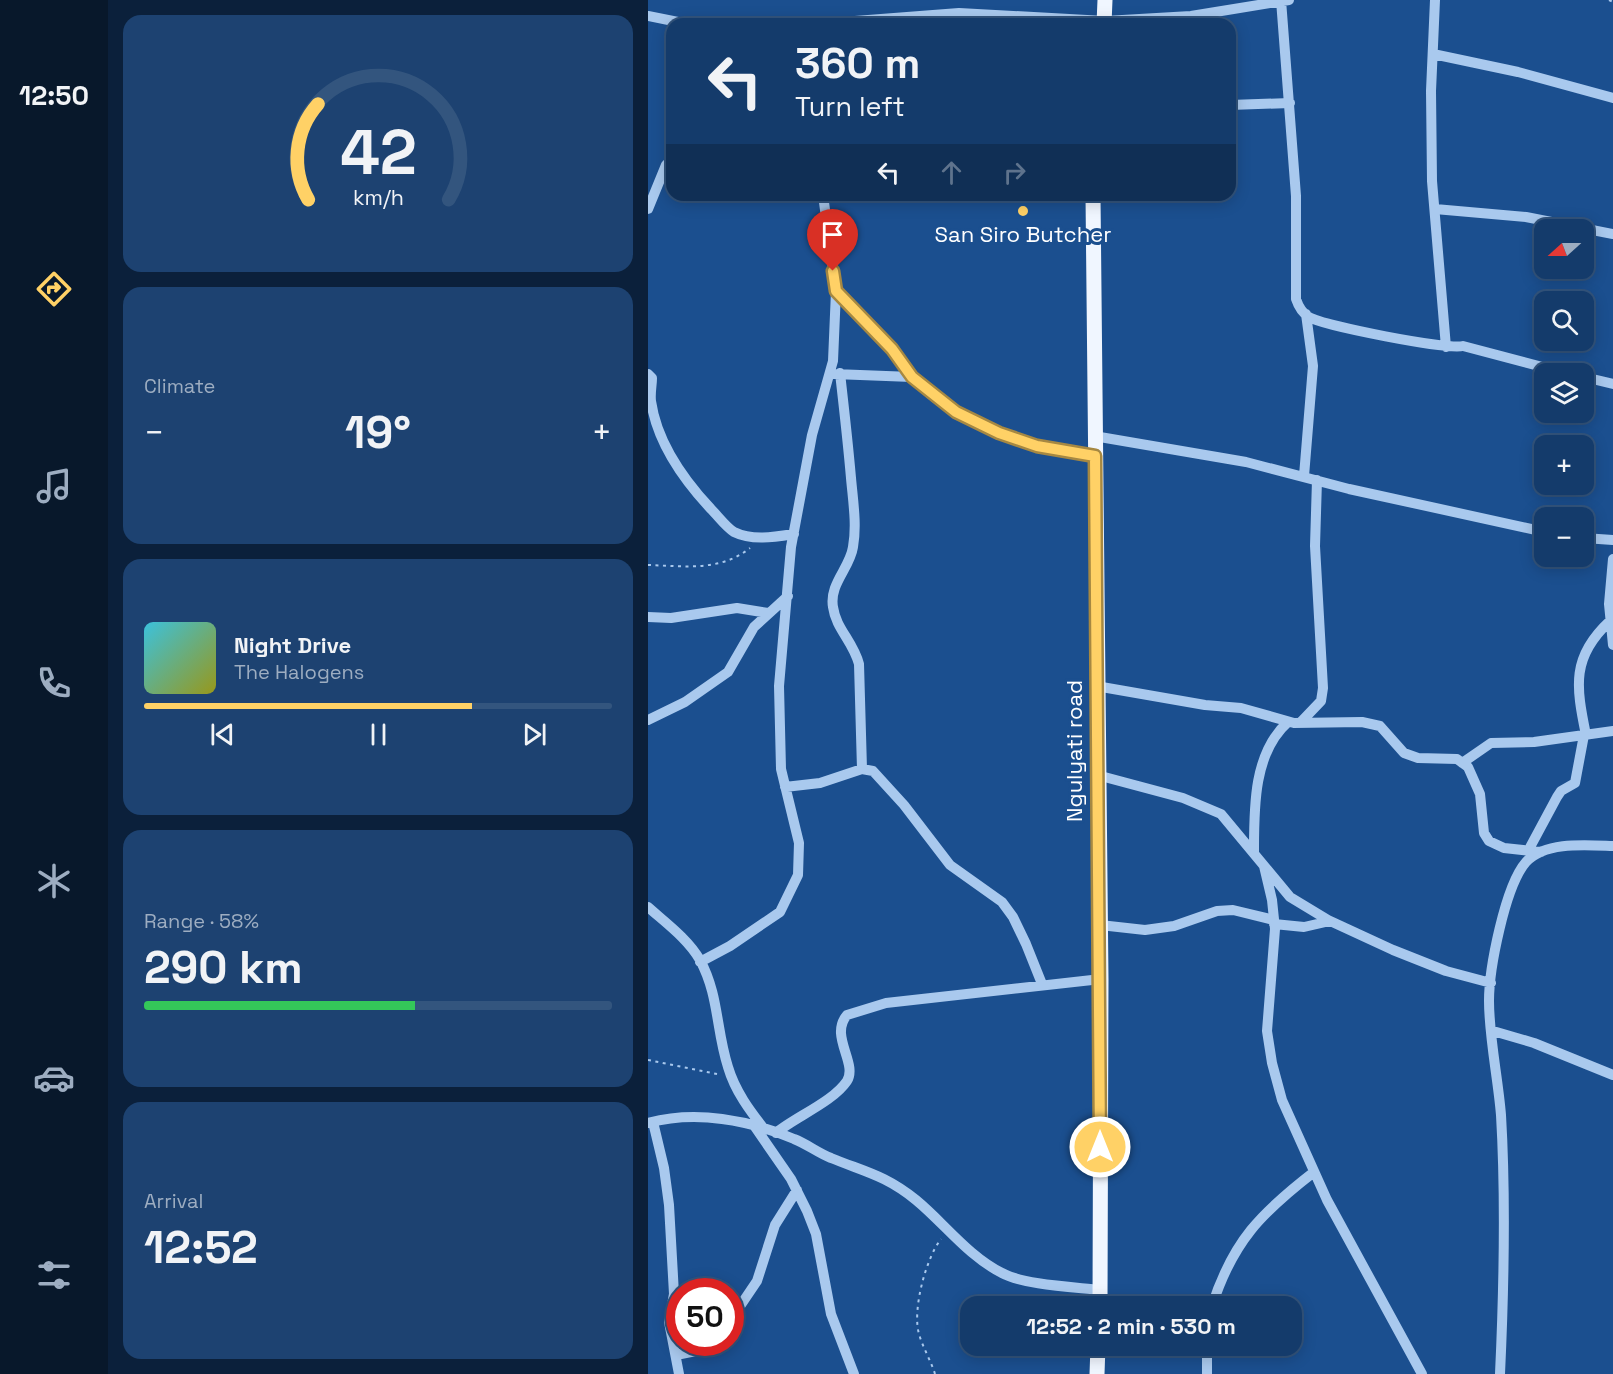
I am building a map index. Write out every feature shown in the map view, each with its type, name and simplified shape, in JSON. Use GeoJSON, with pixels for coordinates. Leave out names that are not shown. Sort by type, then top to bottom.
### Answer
{"type":"FeatureCollection","features":[{"type":"Feature","properties":{"kind":"main road"},"geometry":{"type":"LineString","coordinates":[[1105,0],[1105,18]]}},
{"type":"Feature","properties":{"kind":"main road","name":"Ngulyati road"},"geometry":{"type":"LineString","coordinates":[[1094,201],[1096,686],[1101,979],[1100,1296]]}},
{"type":"Feature","properties":{"kind":"main road"},"geometry":{"type":"LineString","coordinates":[[1097,1374],[1098,1356]]}},
{"type":"Feature","properties":{"kind":"street"},"geometry":{"type":"LineString","coordinates":[[1162,18],[1191,16],[1284,0],[1296,196],[1296,298],[1305,314],[1313,366],[1304,476]]}},
{"type":"Feature","properties":{"kind":"street"},"geometry":{"type":"LineString","coordinates":[[1435,0],[1432,170],[1446,346]]}},
{"type":"Feature","properties":{"kind":"street"},"geometry":{"type":"LineString","coordinates":[[894,18],[959,13],[1040,18]]}},
{"type":"Feature","properties":{"kind":"street"},"geometry":{"type":"LineString","coordinates":[[648,16],[666,20]]}},
{"type":"Feature","properties":{"kind":"street"},"geometry":{"type":"LineString","coordinates":[[1433,54],[1518,72],[1613,98]]}},
{"type":"Feature","properties":{"kind":"street"},"geometry":{"type":"LineString","coordinates":[[1236,105],[1290,103]]}},
{"type":"Feature","properties":{"kind":"street"},"geometry":{"type":"LineString","coordinates":[[648,209],[666,165]]}},
{"type":"Feature","properties":{"kind":"street"},"geometry":{"type":"LineString","coordinates":[[824,201],[836,291],[836,374],[854,509],[853,550],[835,588],[833,607],[839,628],[855,649],[859,664],[862,769]]}},
{"type":"Feature","properties":{"kind":"street"},"geometry":{"type":"LineString","coordinates":[[1435,209],[1526,217],[1613,234]]}},
{"type":"Feature","properties":{"kind":"street"},"geometry":{"type":"LineString","coordinates":[[836,291],[892,349],[912,377],[956,412],[999,433],[1037,446],[1095,456]]}},
{"type":"Feature","properties":{"kind":"street"},"geometry":{"type":"LineString","coordinates":[[1305,314],[1348,328],[1446,346],[1463,346],[1534,365]]}},
{"type":"Feature","properties":{"kind":"street"},"geometry":{"type":"LineString","coordinates":[[648,374],[652,378],[650,398],[654,416],[665,446],[694,491],[733,531],[748,537],[794,534]]}},
{"type":"Feature","properties":{"kind":"street"},"geometry":{"type":"LineString","coordinates":[[836,374],[912,377]]}},
{"type":"Feature","properties":{"kind":"street"},"geometry":{"type":"LineString","coordinates":[[700,962],[730,946],[780,912],[793,890],[798,875],[799,843],[781,769],[778,707],[794,534],[812,435],[836,374]]}},
{"type":"Feature","properties":{"kind":"street"},"geometry":{"type":"LineString","coordinates":[[1594,379],[1613,384]]}},
{"type":"Feature","properties":{"kind":"street"},"geometry":{"type":"LineString","coordinates":[[1094,436],[1246,462],[1349,489],[1534,530]]}},
{"type":"Feature","properties":{"kind":"street"},"geometry":{"type":"LineString","coordinates":[[1254,853],[1255,801],[1266,753],[1276,733],[1321,701],[1323,688],[1314,546],[1317,480]]}},
{"type":"Feature","properties":{"kind":"street"},"geometry":{"type":"LineString","coordinates":[[1594,539],[1613,540]]}},
{"type":"Feature","properties":{"kind":"street"},"geometry":{"type":"LineString","coordinates":[[1613,559],[1610,621],[1613,645]]}},
{"type":"Feature","properties":{"kind":"street"},"geometry":{"type":"LineString","coordinates":[[648,720],[685,702],[728,672],[754,627],[788,596]]}},
{"type":"Feature","properties":{"kind":"street"},"geometry":{"type":"LineString","coordinates":[[648,617],[671,618],[737,608],[768,613]]}},
{"type":"Feature","properties":{"kind":"street"},"geometry":{"type":"LineString","coordinates":[[1528,851],[1557,797],[1575,783],[1585,735],[1580,667],[1584,652],[1593,636],[1610,621]]}},
{"type":"Feature","properties":{"kind":"street"},"geometry":{"type":"LineString","coordinates":[[1096,686],[1205,705],[1241,708],[1294,722],[1362,722],[1380,726],[1404,753],[1418,758],[1457,759],[1462,763],[1475,777],[1480,794],[1484,833],[1489,842],[1504,848],[1543,852],[1584,844],[1613,846]]}},
{"type":"Feature","properties":{"kind":"street"},"geometry":{"type":"LineString","coordinates":[[1462,763],[1491,742],[1534,742],[1613,731]]}},
{"type":"Feature","properties":{"kind":"street"},"geometry":{"type":"LineString","coordinates":[[785,787],[820,783],[862,769],[873,771],[904,805],[950,865],[1002,902],[1013,917],[1042,984]]}},
{"type":"Feature","properties":{"kind":"street"},"geometry":{"type":"LineString","coordinates":[[1097,775],[1183,798],[1221,814],[1290,897],[1330,921],[1436,967],[1491,983]]}},
{"type":"Feature","properties":{"kind":"street"},"geometry":{"type":"LineString","coordinates":[[1500,1374],[1503,1206],[1501,1116],[1489,1001],[1497,946],[1513,880],[1526,862],[1543,852]]}},
{"type":"Feature","properties":{"kind":"street"},"geometry":{"type":"LineString","coordinates":[[1264,866],[1274,922],[1267,1031],[1272,1063],[1282,1100],[1314,1173],[1422,1374]]}},
{"type":"Feature","properties":{"kind":"street"},"geometry":{"type":"LineString","coordinates":[[648,908],[683,939],[700,962],[718,1005],[721,1036],[732,1077],[748,1109],[765,1130],[816,1234],[831,1314],[856,1374]]}},
{"type":"Feature","properties":{"kind":"street"},"geometry":{"type":"LineString","coordinates":[[1100,925],[1145,930],[1174,926],[1217,911],[1233,910],[1274,922],[1304,927],[1330,921]]}},
{"type":"Feature","properties":{"kind":"street"},"geometry":{"type":"LineString","coordinates":[[765,1130],[834,1094],[847,1081],[848,1068],[840,1029],[847,1015],[886,1003],[1101,979]]}},
{"type":"Feature","properties":{"kind":"street"},"geometry":{"type":"LineString","coordinates":[[1493,1031],[1534,1043],[1613,1075]]}},
{"type":"Feature","properties":{"kind":"street"},"geometry":{"type":"LineString","coordinates":[[674,1278],[664,1168],[650,1122],[682,1116],[721,1118],[765,1130],[890,1180],[972,1252],[1004,1275],[1051,1285],[1100,1290]]}},
{"type":"Feature","properties":{"kind":"street"},"geometry":{"type":"LineString","coordinates":[[1215,1296],[1222,1277],[1245,1237],[1271,1205],[1314,1173]]}},
{"type":"Feature","properties":{"kind":"street"},"geometry":{"type":"LineString","coordinates":[[744,1300],[757,1281],[776,1225],[796,1190]]}},
{"type":"Feature","properties":{"kind":"street"},"geometry":{"type":"LineString","coordinates":[[676,1356],[679,1374]]}},
{"type":"Feature","properties":{"kind":"street"},"geometry":{"type":"LineString","coordinates":[[1207,1374],[1208,1356]]}},
{"type":"Feature","properties":{"kind":"path"},"geometry":{"type":"LineString","coordinates":[[648,565],[696,567],[723,563],[743,553],[764,537]]}},
{"type":"Feature","properties":{"kind":"path"},"geometry":{"type":"LineString","coordinates":[[648,1060],[732,1077]]}},
{"type":"Feature","properties":{"kind":"path"},"geometry":{"type":"LineString","coordinates":[[935,1374],[919,1334],[917,1321],[926,1270],[933,1249],[949,1230]]}},
{"type":"Feature","properties":{"kind":"place","name":"San Siro Butcher"},"geometry":{"type":"Point","coordinates":[1023,211]}},
{"type":"Feature","properties":{"kind":"route"},"geometry":{"type":"LineString","coordinates":[[833,271],[836,291],[892,349],[912,377],[956,412],[999,433],[1037,446],[1095,456],[1101,979],[1100,1147]]}}]}
